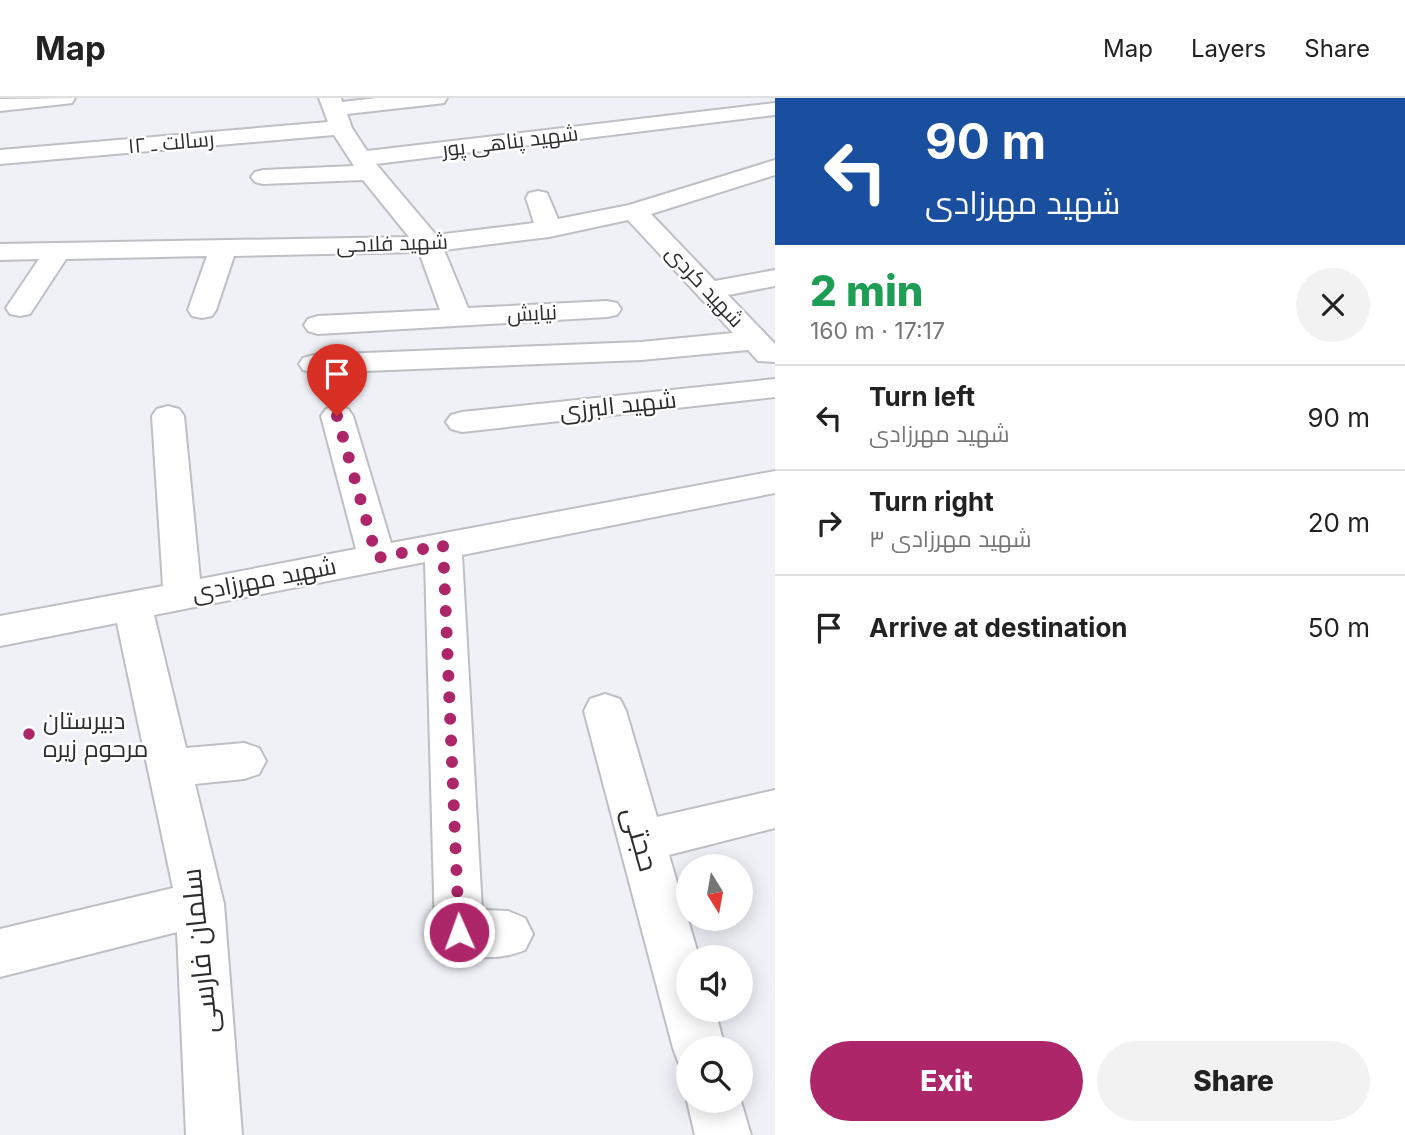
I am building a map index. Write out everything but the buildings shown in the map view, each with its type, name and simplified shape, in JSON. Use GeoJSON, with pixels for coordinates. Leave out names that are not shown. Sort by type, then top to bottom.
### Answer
{"type":"FeatureCollection","features":[{"type":"Feature","properties":{"kind":"street"},"geometry":{"type":"LineString","coordinates":[[0,105],[64,98]]}},
{"type":"Feature","properties":{"kind":"street","name":"رسالت ـ ۱۲"},"geometry":{"type":"LineString","coordinates":[[0,157],[436,98]]}},
{"type":"Feature","properties":{"kind":"street","name":"شهید پناهی پور"},"geometry":{"type":"LineString","coordinates":[[263,177],[365,166],[660,122],[775,109]]}},
{"type":"Feature","properties":{"kind":"street"},"geometry":{"type":"LineString","coordinates":[[335,112],[365,166],[429,244],[457,316]]}},
{"type":"Feature","properties":{"kind":"street","name":"شهید فلاحی"},"geometry":{"type":"LineString","coordinates":[[0,252],[429,244],[549,229],[635,211],[772,170]]}},
{"type":"Feature","properties":{"kind":"street"},"geometry":{"type":"LineString","coordinates":[[538,198],[549,229]]}},
{"type":"Feature","properties":{"kind":"street","name":"شهید کردی"},"geometry":{"type":"LineString","coordinates":[[635,211],[765,351]]}},
{"type":"Feature","properties":{"kind":"street"},"geometry":{"type":"LineString","coordinates":[[20,308],[44,252],[43,222]]}},
{"type":"Feature","properties":{"kind":"street"},"geometry":{"type":"LineString","coordinates":[[202,310],[223,248]]}},
{"type":"Feature","properties":{"kind":"street"},"geometry":{"type":"LineString","coordinates":[[710,290],[775,278]]}},
{"type":"Feature","properties":{"kind":"street","name":"نیایش"},"geometry":{"type":"LineString","coordinates":[[318,325],[607,309]]}},
{"type":"Feature","properties":{"kind":"street"},"geometry":{"type":"LineString","coordinates":[[314,364],[641,351],[765,351]]}},
{"type":"Feature","properties":{"kind":"street","name":"شهید البرزی"},"geometry":{"type":"LineString","coordinates":[[462,422],[775,388]]}},
{"type":"Feature","properties":{"kind":"street"},"geometry":{"type":"LineString","coordinates":[[168,416],[183,595]]}},
{"type":"Feature","properties":{"kind":"street"},"geometry":{"type":"LineString","coordinates":[[337,416],[377,558]]}},
{"type":"Feature","properties":{"kind":"street","name":"شهید مهرزادی"},"geometry":{"type":"LineString","coordinates":[[0,631],[775,482]]}},
{"type":"Feature","properties":{"kind":"street"},"geometry":{"type":"LineString","coordinates":[[443,545],[459,932],[508,934]]}},
{"type":"Feature","properties":{"kind":"street","name":"سلمان فارسی"},"geometry":{"type":"LineString","coordinates":[[133,606],[200,904],[214,1135]]}},
{"type":"Feature","properties":{"kind":"street","name":"حجتی"},"geometry":{"type":"LineString","coordinates":[[605,711],[676,964]]}},
{"type":"Feature","properties":{"kind":"street"},"geometry":{"type":"LineString","coordinates":[[168,768],[244,761]]}},
{"type":"Feature","properties":{"kind":"street"},"geometry":{"type":"LineString","coordinates":[[642,841],[775,808]]}},
{"type":"Feature","properties":{"kind":"street"},"geometry":{"type":"LineString","coordinates":[[0,953],[200,904]]}},
{"type":"Feature","properties":{"kind":"street"},"geometry":{"type":"LineString","coordinates":[[717,1113],[723,1135]]}},
{"type":"Feature","properties":{"kind":"place","name":"دبیرستان مرحوم زیره"},"geometry":{"type":"Point","coordinates":[29,734]}},
{"type":"Feature","properties":{"kind":"route"},"geometry":{"type":"LineString","coordinates":[[337,416],[377,558],[443,545],[459,932]]}}]}
